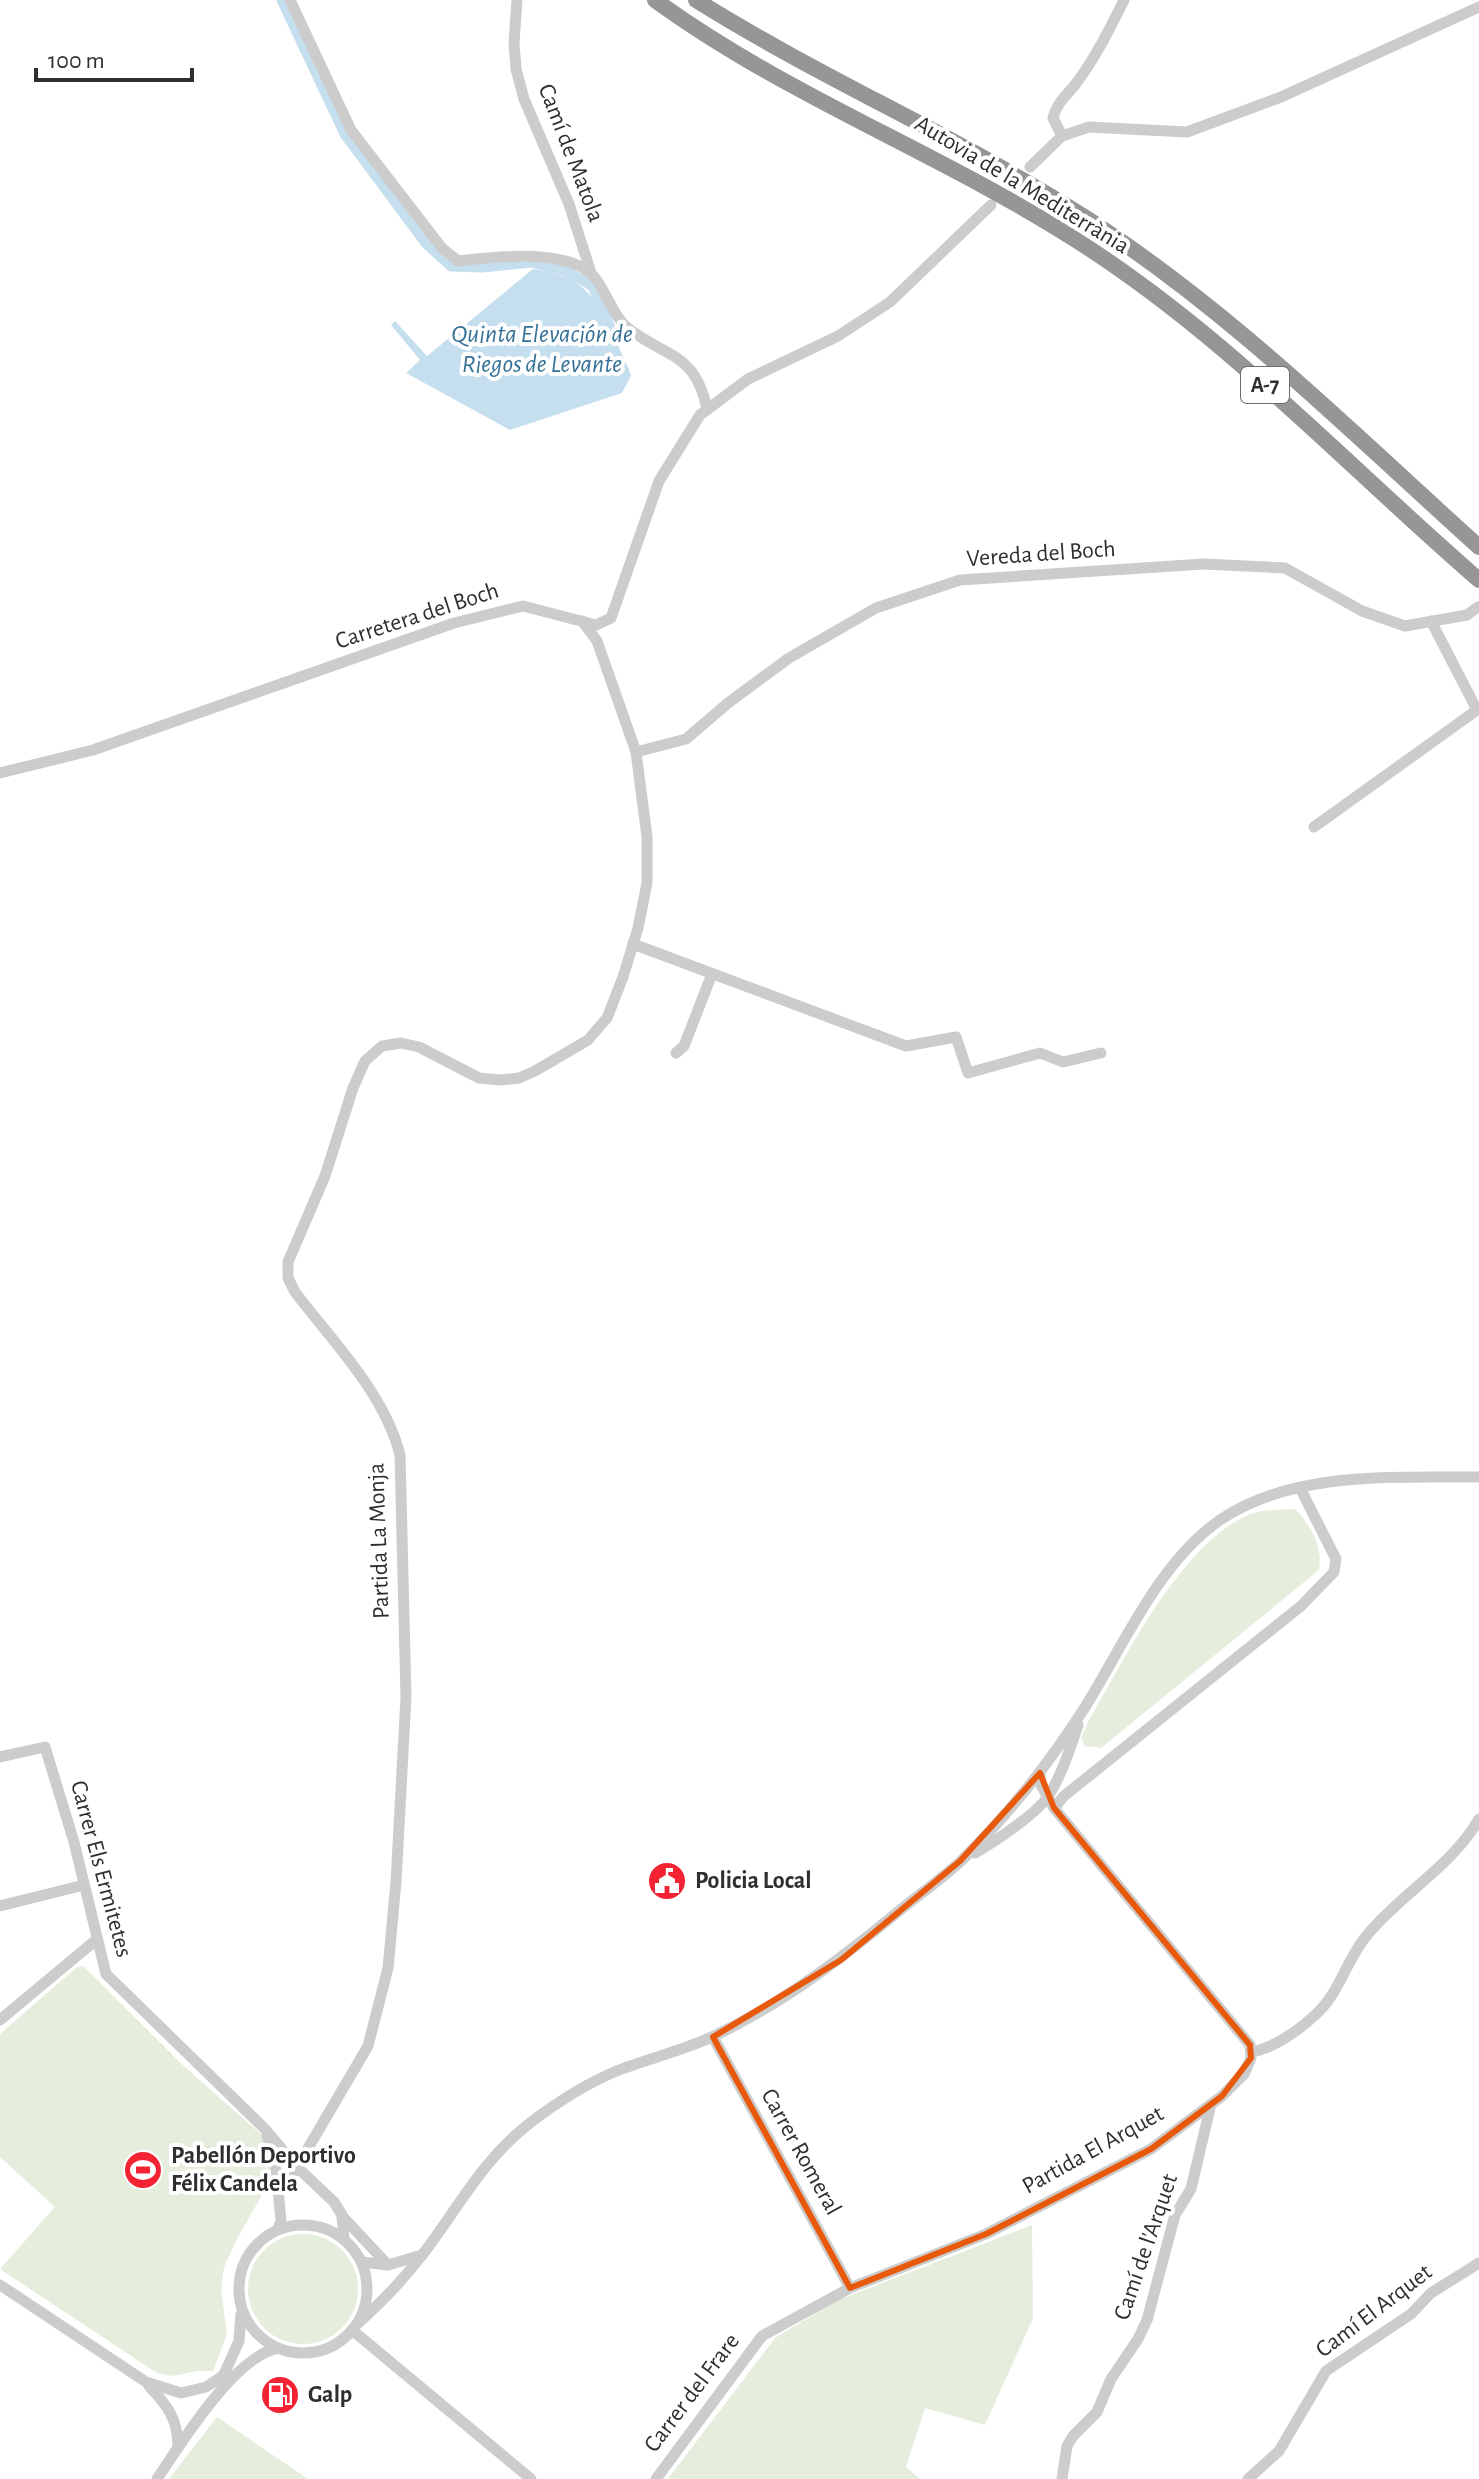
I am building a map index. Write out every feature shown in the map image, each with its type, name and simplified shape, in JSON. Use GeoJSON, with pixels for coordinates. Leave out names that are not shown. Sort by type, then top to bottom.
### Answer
{"type":"FeatureCollection","features":[{"type":"Feature","properties":{"kind":"highway","name":"Autovia de la Mediterrània"},"geometry":{"type":"LineString","coordinates":[[655,0],[759,66],[1033,213],[1112,264],[1208,336],[1479,580]]}},
{"type":"Feature","properties":{"kind":"highway","name":"Autovia de la Mediterrània"},"geometry":{"type":"LineString","coordinates":[[696,0],[776,48],[1043,192],[1128,246],[1228,321],[1479,547]]}},
{"type":"Feature","properties":{"kind":"street"},"geometry":{"type":"LineString","coordinates":[[290,0],[351,130],[442,248],[458,261],[548,256],[591,273]]}},
{"type":"Feature","properties":{"kind":"street","name":"Camí de Matola"},"geometry":{"type":"LineString","coordinates":[[517,0],[514,43],[516,69],[524,99],[569,204],[591,273],[626,327],[689,365],[703,389],[707,409]]}},
{"type":"Feature","properties":{"kind":"street"},"geometry":{"type":"LineString","coordinates":[[1062,136],[1053,118],[1056,105],[1076,84],[1124,0]]}},
{"type":"Feature","properties":{"kind":"street"},"geometry":{"type":"LineString","coordinates":[[1030,167],[1062,136],[1089,127],[1187,132],[1281,97],[1479,7]]}},
{"type":"Feature","properties":{"kind":"street"},"geometry":{"type":"LineString","coordinates":[[582,621],[596,625],[611,618],[659,481],[700,415],[748,379],[838,336],[890,302],[991,205]]}},
{"type":"Feature","properties":{"kind":"street","name":"Vereda del Boch"},"geometry":{"type":"LineString","coordinates":[[636,752],[686,739],[789,658],[876,608],[960,580],[1204,564],[1285,568],[1376,616],[1405,626],[1467,615],[1478,607]]}},
{"type":"Feature","properties":{"kind":"street","name":"Carretera del Boch"},"geometry":{"type":"LineString","coordinates":[[0,773],[93,750],[454,623],[523,606],[582,621]]}},
{"type":"Feature","properties":{"kind":"street"},"geometry":{"type":"LineString","coordinates":[[582,621],[597,641],[636,752],[647,837],[647,883],[633,944],[906,1046],[956,1037],[968,1073],[1040,1053],[1063,1062],[1101,1053]]}},
{"type":"Feature","properties":{"kind":"street"},"geometry":{"type":"LineString","coordinates":[[1314,827],[1477,710],[1431,621]]}},
{"type":"Feature","properties":{"kind":"street","name":"Partida La Monja"},"geometry":{"type":"LineString","coordinates":[[279,2192],[368,2046],[388,1968],[406,1697],[400,1455],[394,1430],[379,1402],[295,1292],[288,1278],[288,1262],[325,1176],[353,1088],[365,1061],[382,1046],[401,1043],[419,1047],[470,1075],[500,1080],[519,1078],[588,1040],[607,1018],[633,944]]}},
{"type":"Feature","properties":{"kind":"street"},"geometry":{"type":"LineString","coordinates":[[676,1053],[684,1046],[712,974]]}},
{"type":"Feature","properties":{"kind":"street"},"geometry":{"type":"LineString","coordinates":[[209,2404],[263,2351],[278,2348],[307,2353],[324,2350],[340,2342],[388,2297],[423,2255],[488,2161],[529,2124],[564,2099],[614,2072],[713,2037],[757,2014],[841,1960],[960,1861],[1040,1773],[1163,1579],[1190,1545],[1219,1521],[1249,1504],[1300,1488],[1376,1479],[1479,1477]]}},
{"type":"Feature","properties":{"kind":"street"},"geometry":{"type":"LineString","coordinates":[[960,1861],[1064,1796],[1301,1606],[1334,1572],[1336,1559],[1300,1488]]}},
{"type":"Feature","properties":{"kind":"street"},"geometry":{"type":"LineString","coordinates":[[1051,1803],[1084,1708]]}},
{"type":"Feature","properties":{"kind":"street","name":"Carrer Els Ermitetes"},"geometry":{"type":"LineString","coordinates":[[0,1757],[45,1747],[74,1842],[106,1974],[265,2129],[388,2265]]}},
{"type":"Feature","properties":{"kind":"street"},"geometry":{"type":"LineString","coordinates":[[1040,1773],[1041,1785],[1051,1803],[1250,2045],[1251,2052],[1265,2050],[1316,2016],[1332,1997],[1351,1957],[1365,1937],[1466,1842],[1479,1819]]}},
{"type":"Feature","properties":{"kind":"street"},"geometry":{"type":"LineString","coordinates":[[1471,1833],[1479,1848]]}},
{"type":"Feature","properties":{"kind":"street"},"geometry":{"type":"LineString","coordinates":[[0,1906],[84,1885]]}},
{"type":"Feature","properties":{"kind":"street"},"geometry":{"type":"LineString","coordinates":[[0,2020],[96,1940]]}},
{"type":"Feature","properties":{"kind":"street","name":"Carrer Romeral"},"geometry":{"type":"LineString","coordinates":[[713,2037],[850,2288]]}},
{"type":"Feature","properties":{"kind":"street","name":"Partida El Arquet"},"geometry":{"type":"LineString","coordinates":[[850,2288],[986,2234],[1151,2149],[1211,2104],[1244,2074],[1251,2052]]}},
{"type":"Feature","properties":{"kind":"street","name":"Camí de l'Arquet"},"geometry":{"type":"LineString","coordinates":[[1062,2479],[1067,2446],[1097,2412],[1111,2379],[1147,2320],[1175,2215],[1191,2189],[1211,2104]]}},
{"type":"Feature","properties":{"kind":"street","name":"Carrer Els Ermitetes"},"geometry":{"type":"LineString","coordinates":[[265,2129],[275,2157],[281,2221],[278,2229]]}},
{"type":"Feature","properties":{"kind":"street"},"geometry":{"type":"LineString","coordinates":[[342,2215],[344,2239]]}},
{"type":"Feature","properties":{"kind":"street"},"geometry":{"type":"LineString","coordinates":[[157,2479],[209,2404],[224,2375],[239,2341],[240,2275],[245,2260],[265,2237],[278,2229],[312,2225],[344,2239],[362,2262],[367,2283],[366,2304],[355,2327]]}},
{"type":"Feature","properties":{"kind":"street"},"geometry":{"type":"LineString","coordinates":[[362,2262],[388,2265],[423,2255]]}},
{"type":"Feature","properties":{"kind":"street","name":"Camí El Arquet"},"geometry":{"type":"LineString","coordinates":[[1248,2479],[1279,2451],[1326,2371],[1411,2314],[1431,2293],[1479,2263]]}},
{"type":"Feature","properties":{"kind":"street"},"geometry":{"type":"LineString","coordinates":[[0,2285],[146,2382],[169,2407],[175,2420],[178,2448]]}},
{"type":"Feature","properties":{"kind":"street","name":"Carrer del Frare"},"geometry":{"type":"LineString","coordinates":[[656,2479],[762,2336],[850,2288]]}},
{"type":"Feature","properties":{"kind":"street"},"geometry":{"type":"LineString","coordinates":[[241,2306],[249,2323],[262,2338],[278,2348]]}},
{"type":"Feature","properties":{"kind":"street"},"geometry":{"type":"LineString","coordinates":[[355,2327],[531,2479]]}},
{"type":"Feature","properties":{"kind":"street"},"geometry":{"type":"LineString","coordinates":[[146,2382],[181,2393],[206,2387],[224,2375]]}},
{"type":"Feature","properties":{"kind":"street"},"geometry":{"type":"LineString","coordinates":[[175,2420],[193,2426]]}},
{"type":"Feature","properties":{"kind":"highlighted area"},"geometry":{"type":"Polygon","coordinates":[[[1040,1773],[1054,1808],[1250,2045],[1251,2058],[1222,2096],[1151,2149],[986,2234],[850,2288],[713,2037],[841,1960],[960,1861],[1040,1773]]]}},
{"type":"Feature","properties":{"kind":"green space"},"geometry":{"type":"Polygon","coordinates":[[[1295,1509],[1314,1537],[1319,1553],[1319,1570],[1101,1748],[1085,1746],[1081,1738],[1086,1726],[1137,1637],[1181,1573],[1205,1546],[1230,1525],[1257,1512],[1295,1509]]]}},
{"type":"Feature","properties":{"kind":"green space","name":"Pabellón Deportivo Félix Candela"},"geometry":{"type":"Polygon","coordinates":[[[83,1966],[186,2068],[262,2135],[271,2160],[271,2179],[224,2267],[221,2289],[227,2334],[213,2371],[173,2376],[157,2373],[0,2269],[55,2207],[0,2157],[0,2034],[77,1967],[83,1966]]]}},
{"type":"Feature","properties":{"kind":"green space"},"geometry":{"type":"Polygon","coordinates":[[[1032,2225],[1033,2318],[985,2425],[925,2408],[906,2467],[920,2479],[668,2479],[775,2338],[836,2301],[1032,2225]]]}},
{"type":"Feature","properties":{"kind":"green space"},"geometry":{"type":"Polygon","coordinates":[[[303,2234],[324,2238],[342,2250],[354,2268],[358,2289],[354,2310],[342,2328],[324,2340],[303,2344],[282,2340],[264,2328],[252,2310],[248,2289],[252,2268],[264,2250],[282,2238],[303,2234]]]}},
{"type":"Feature","properties":{"kind":"green space"},"geometry":{"type":"Polygon","coordinates":[[[217,2417],[308,2479],[169,2479],[217,2417]]]}},
{"type":"Feature","properties":{"kind":"water","name":"Quinta Elevación de Riegos de Levante"},"geometry":{"type":"Polygon","coordinates":[[[533,269],[555,273],[572,281],[596,302],[631,376],[622,393],[510,430],[406,373],[420,360],[391,325],[395,321],[427,356],[533,269]]]}},
{"type":"Feature","properties":{"kind":"waterway"},"geometry":{"type":"LineString","coordinates":[[282,0],[345,134],[426,243],[451,266],[482,267],[532,262],[563,270],[593,286],[613,335]]}},
{"type":"Feature","properties":{"kind":"place","name":"Policia Local"},"geometry":{"type":"Point","coordinates":[667,1881]}},
{"type":"Feature","properties":{"kind":"place","name":"Pabellón Deportivo Félix Candela"},"geometry":{"type":"Point","coordinates":[143,2170]}},
{"type":"Feature","properties":{"kind":"place","name":"Galp"},"geometry":{"type":"Point","coordinates":[280,2395]}}]}
